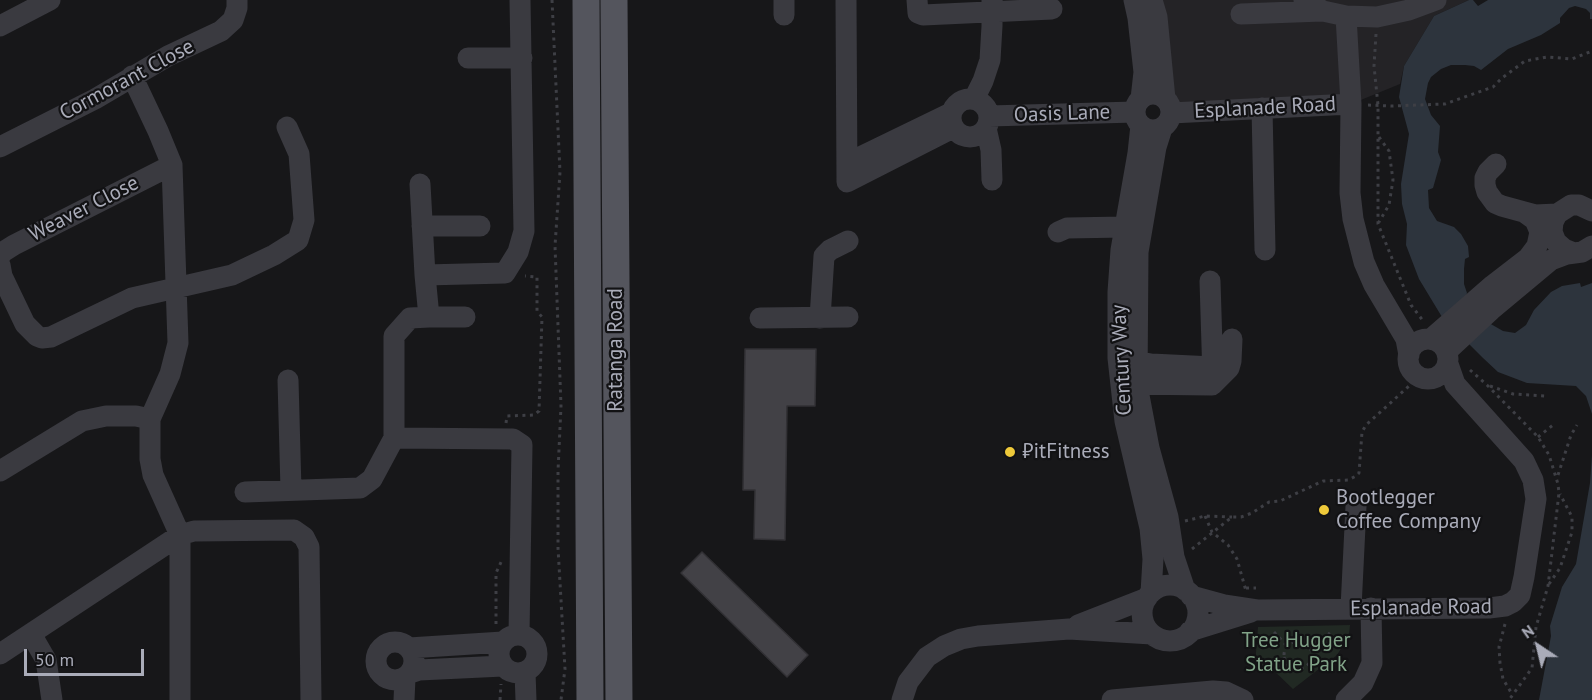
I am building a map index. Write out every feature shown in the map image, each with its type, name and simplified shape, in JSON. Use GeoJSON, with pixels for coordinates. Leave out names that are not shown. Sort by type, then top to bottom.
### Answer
{"type":"FeatureCollection","features":[{"type":"Feature","properties":{"kind":"main road","name":"Ratanga Road"},"geometry":{"type":"LineString","coordinates":[[586,0],[590,700]]}},
{"type":"Feature","properties":{"kind":"main road","name":"Ratanga Road"},"geometry":{"type":"LineString","coordinates":[[614,0],[619,700]]}},
{"type":"Feature","properties":{"kind":"street"},"geometry":{"type":"LineString","coordinates":[[0,26],[50,0]]}},
{"type":"Feature","properties":{"kind":"street","name":"Cormorant Close"},"geometry":{"type":"LineString","coordinates":[[0,147],[95,99],[168,56],[221,31],[233,20],[237,0]]}},
{"type":"Feature","properties":{"kind":"street"},"geometry":{"type":"LineString","coordinates":[[425,275],[505,273],[518,252],[524,231],[520,0]]}},
{"type":"Feature","properties":{"kind":"street"},"geometry":{"type":"LineString","coordinates":[[846,0],[847,173],[970,125],[984,105],[974,99],[990,60],[992,5]]}},
{"type":"Feature","properties":{"kind":"street"},"geometry":{"type":"LineString","coordinates":[[917,0],[917,10],[923,15],[992,5],[1052,9]]}},
{"type":"Feature","properties":{"kind":"street","name":"Century Way"},"geometry":{"type":"LineString","coordinates":[[1134,0],[1144,72],[1139,112],[1138,153],[1123,232],[1118,292],[1129,384],[1125,421],[1150,528],[1153,559],[1149,595]]}},
{"type":"Feature","properties":{"kind":"street","name":"Century Way"},"geometry":{"type":"LineString","coordinates":[[1127,360],[1138,252],[1156,147],[1166,113],[1156,17],[1152,0]]}},
{"type":"Feature","properties":{"kind":"street"},"geometry":{"type":"LineString","coordinates":[[1304,0],[1323,10],[1346,16],[1377,17],[1409,5],[1436,0]]}},
{"type":"Feature","properties":{"kind":"street"},"geometry":{"type":"LineString","coordinates":[[1241,14],[1323,10]]}},
{"type":"Feature","properties":{"kind":"street"},"geometry":{"type":"LineString","coordinates":[[1346,16],[1351,104]]}},
{"type":"Feature","properties":{"kind":"street"},"geometry":{"type":"LineString","coordinates":[[468,58],[522,58]]}},
{"type":"Feature","properties":{"kind":"street","name":"Weaver Close"},"geometry":{"type":"LineString","coordinates":[[132,76],[172,165],[178,343],[175,360],[150,419]]}},
{"type":"Feature","properties":{"kind":"street"},"geometry":{"type":"LineString","coordinates":[[1151,94],[1166,113],[1152,130],[1139,112],[1151,94]]}},
{"type":"Feature","properties":{"kind":"street","name":"Esplanade Road"},"geometry":{"type":"LineString","coordinates":[[1166,113],[1351,104],[1350,193],[1353,219],[1364,262],[1374,285],[1406,339],[1408,355]]}},
{"type":"Feature","properties":{"kind":"street"},"geometry":{"type":"LineString","coordinates":[[1262,108],[1265,250]]}},
{"type":"Feature","properties":{"kind":"street","name":"Oasis Lane"},"geometry":{"type":"LineString","coordinates":[[970,125],[1139,112]]}},
{"type":"Feature","properties":{"kind":"street"},"geometry":{"type":"LineString","coordinates":[[970,125],[991,150],[992,176]]}},
{"type":"Feature","properties":{"kind":"street"},"geometry":{"type":"LineString","coordinates":[[0,265],[2,276],[25,324],[36,336],[42,338],[51,337],[132,298],[232,275],[274,255],[298,240],[304,220],[299,154],[287,127]]}},
{"type":"Feature","properties":{"kind":"street"},"geometry":{"type":"LineString","coordinates":[[1496,164],[1492,166],[1485,178],[1487,192],[1495,203],[1524,212],[1544,215],[1555,223]]}},
{"type":"Feature","properties":{"kind":"street","name":"Weaver Close"},"geometry":{"type":"LineString","coordinates":[[0,256],[14,245],[172,165]]}},
{"type":"Feature","properties":{"kind":"street"},"geometry":{"type":"LineString","coordinates":[[420,184],[429,317]]}},
{"type":"Feature","properties":{"kind":"street"},"geometry":{"type":"LineString","coordinates":[[1528,258],[1544,246],[1555,223],[1571,205],[1579,205],[1592,211]]}},
{"type":"Feature","properties":{"kind":"street"},"geometry":{"type":"LineString","coordinates":[[1455,384],[1425,378],[1411,369],[1408,355],[1415,344],[1443,343],[1485,304],[1528,258],[1537,246],[1540,232],[1535,220],[1524,212]]}},
{"type":"Feature","properties":{"kind":"street"},"geometry":{"type":"LineString","coordinates":[[1555,223],[1556,242],[1564,249],[1583,249]]}},
{"type":"Feature","properties":{"kind":"street"},"geometry":{"type":"LineString","coordinates":[[422,226],[480,226]]}},
{"type":"Feature","properties":{"kind":"street"},"geometry":{"type":"LineString","coordinates":[[820,318],[824,256],[830,250],[848,241]]}},
{"type":"Feature","properties":{"kind":"street"},"geometry":{"type":"LineString","coordinates":[[1485,304],[1551,260],[1583,249]]}},
{"type":"Feature","properties":{"kind":"street"},"geometry":{"type":"LineString","coordinates":[[1210,281],[1216,375]]}},
{"type":"Feature","properties":{"kind":"street"},"geometry":{"type":"LineString","coordinates":[[244,492],[360,488],[372,479],[394,438],[394,336],[410,318],[465,317]]}},
{"type":"Feature","properties":{"kind":"street"},"geometry":{"type":"LineString","coordinates":[[760,318],[848,317]]}},
{"type":"Feature","properties":{"kind":"street","name":"Esplanade Road"},"geometry":{"type":"LineString","coordinates":[[1188,593],[1224,605],[1361,608],[1488,608],[1505,606],[1520,595],[1536,499],[1533,480],[1524,461],[1455,384],[1443,343],[1405,328],[1394,318]]}},
{"type":"Feature","properties":{"kind":"street"},"geometry":{"type":"LineString","coordinates":[[1129,384],[1216,375],[1229,368],[1232,339]]}},
{"type":"Feature","properties":{"kind":"street"},"geometry":{"type":"LineString","coordinates":[[1425,378],[1442,374],[1443,343]]}},
{"type":"Feature","properties":{"kind":"street"},"geometry":{"type":"LineString","coordinates":[[1127,360],[1216,375]]}},
{"type":"Feature","properties":{"kind":"street"},"geometry":{"type":"LineString","coordinates":[[288,380],[291,490]]}},
{"type":"Feature","properties":{"kind":"street","name":"Century Way"},"geometry":{"type":"LineString","coordinates":[[1129,384],[1168,517],[1174,558],[1188,593]]}},
{"type":"Feature","properties":{"kind":"street"},"geometry":{"type":"LineString","coordinates":[[0,471],[82,421],[106,416],[136,416],[150,419],[150,459],[153,475],[180,535],[180,700]]}},
{"type":"Feature","properties":{"kind":"street"},"geometry":{"type":"LineString","coordinates":[[394,438],[513,439],[522,445],[506,640],[499,650],[500,666]]}},
{"type":"Feature","properties":{"kind":"street"},"geometry":{"type":"LineString","coordinates":[[1346,700],[1363,683],[1369,666],[1361,608],[1356,506]]}},
{"type":"Feature","properties":{"kind":"street"},"geometry":{"type":"LineString","coordinates":[[0,654],[180,535],[194,531],[294,530],[304,537],[309,547],[311,700]]}},
{"type":"Feature","properties":{"kind":"street"},"geometry":{"type":"LineString","coordinates":[[902,700],[908,682],[916,669],[927,657],[952,642],[978,636],[1069,628],[1152,634],[1170,641],[1182,638],[1190,631],[1197,615],[1196,604],[1188,593],[1177,586],[1166,586],[1069,628]]}},
{"type":"Feature","properties":{"kind":"street"},"geometry":{"type":"LineString","coordinates":[[1149,595],[1142,611],[1142,619],[1152,634]]}},
{"type":"Feature","properties":{"kind":"street","name":"Esplanade Road"},"geometry":{"type":"LineString","coordinates":[[1190,631],[1253,604]]}},
{"type":"Feature","properties":{"kind":"street"},"geometry":{"type":"LineString","coordinates":[[31,634],[46,660],[52,700]]}},
{"type":"Feature","properties":{"kind":"street"},"geometry":{"type":"LineString","coordinates":[[382,676],[393,681],[419,670],[500,666],[517,673],[525,672],[533,666],[537,656],[536,646],[529,638],[409,648],[395,642],[387,644],[377,654],[376,662],[377,670],[388,686],[389,700]]}},
{"type":"Feature","properties":{"kind":"street"},"geometry":{"type":"LineString","coordinates":[[404,700],[408,676],[415,660],[409,648]]}},
{"type":"Feature","properties":{"kind":"street"},"geometry":{"type":"LineString","coordinates":[[525,672],[526,700]]}},
{"type":"Feature","properties":{"kind":"street"},"geometry":{"type":"LineString","coordinates":[[1112,700],[1213,691],[1226,692],[1243,700]]}},
{"type":"Feature","properties":{"kind":"path"},"geometry":{"type":"LineString","coordinates":[[552,0],[560,172],[555,246],[561,406],[558,548],[565,669],[561,700]]}},
{"type":"Feature","properties":{"kind":"path"},"geometry":{"type":"LineString","coordinates":[[1351,104],[1431,106],[1454,101],[1493,87],[1525,61],[1547,57],[1572,59],[1592,51]]}},
{"type":"Feature","properties":{"kind":"path"},"geometry":{"type":"LineString","coordinates":[[1378,137],[1389,150],[1393,180],[1389,205],[1378,224]]}},
{"type":"Feature","properties":{"kind":"path"},"geometry":{"type":"LineString","coordinates":[[504,439],[507,416],[534,415],[539,411],[540,395],[542,317],[537,311],[537,277],[522,275],[512,262]]}},
{"type":"Feature","properties":{"kind":"path"},"geometry":{"type":"LineString","coordinates":[[1184,522],[1205,516],[1241,517],[1269,502],[1280,501],[1323,481],[1348,480],[1356,476],[1359,473],[1362,432],[1366,425],[1425,378]]}},
{"type":"Feature","properties":{"kind":"path"},"geometry":{"type":"LineString","coordinates":[[1488,386],[1513,394],[1546,396]]}},
{"type":"Feature","properties":{"kind":"path"},"geometry":{"type":"LineString","coordinates":[[1538,437],[1553,425]]}},
{"type":"Feature","properties":{"kind":"path"},"geometry":{"type":"LineString","coordinates":[[1557,476],[1571,435],[1577,425]]}},
{"type":"Feature","properties":{"kind":"path"},"geometry":{"type":"LineString","coordinates":[[1548,585],[1560,568],[1572,532],[1572,517],[1559,493]]}},
{"type":"Feature","properties":{"kind":"path"},"geometry":{"type":"LineString","coordinates":[[1205,516],[1212,532],[1227,545],[1237,559],[1245,589],[1253,604]]}},
{"type":"Feature","properties":{"kind":"path"},"geometry":{"type":"LineString","coordinates":[[1191,550],[1232,517]]}},
{"type":"Feature","properties":{"kind":"path"},"geometry":{"type":"LineString","coordinates":[[502,550],[502,561],[496,573],[496,626],[500,638],[506,640]]}},
{"type":"Feature","properties":{"kind":"path"},"geometry":{"type":"LineString","coordinates":[[1245,589],[1256,588]]}},
{"type":"Feature","properties":{"kind":"path"},"geometry":{"type":"LineString","coordinates":[[1505,606],[1507,617],[1499,647],[1500,663],[1503,679],[1512,694]]}},
{"type":"Feature","properties":{"kind":"path"},"geometry":{"type":"LineString","coordinates":[[1274,632],[1287,646]]}},
{"type":"Feature","properties":{"kind":"path"},"geometry":{"type":"LineString","coordinates":[[1311,649],[1330,633]]}},
{"type":"Feature","properties":{"kind":"path"},"geometry":{"type":"LineString","coordinates":[[1292,642],[1303,642],[1311,649],[1312,660],[1299,670],[1289,666],[1286,662],[1285,651],[1292,642]]}},
{"type":"Feature","properties":{"kind":"path"},"geometry":{"type":"LineString","coordinates":[[500,666],[500,700]]}},
{"type":"Feature","properties":{"kind":"shaded area"},"geometry":{"type":"Polygon","coordinates":[[[1160,0],[1469,0],[1434,16],[1404,66],[1400,84],[1351,104],[1171,113],[1160,0]]]}},
{"type":"Feature","properties":{"kind":"shaded area"},"geometry":{"type":"Polygon","coordinates":[[[1473,0],[1478,6],[1488,0],[1592,0],[1592,19],[1586,9],[1575,6],[1569,8],[1560,18],[1560,23],[1541,35],[1508,49],[1481,70],[1465,65],[1451,65],[1441,69],[1431,77],[1425,99],[1431,115],[1440,126],[1438,152],[1441,160],[1433,188],[1428,190],[1429,208],[1437,221],[1454,227],[1468,246],[1469,257],[1465,259],[1464,269],[1466,296],[1489,323],[1503,331],[1515,333],[1526,325],[1534,310],[1551,292],[1562,286],[1580,283],[1581,287],[1592,283],[1592,414],[1586,396],[1576,386],[1527,383],[1498,372],[1442,317],[1419,279],[1406,245],[1407,224],[1402,204],[1401,184],[1409,134],[1399,97],[1404,66],[1434,16],[1473,0]]]}},
{"type":"Feature","properties":{"kind":"shaded area"},"geometry":{"type":"Polygon","coordinates":[[[1592,455],[1592,700],[1539,700],[1551,636],[1550,626],[1562,587],[1576,564],[1590,483],[1592,455]]]}},
{"type":"Feature","properties":{"kind":"green space","name":"Tree Hugger Statue Park"},"geometry":{"type":"Polygon","coordinates":[[[1350,625],[1349,636],[1337,655],[1293,689],[1271,668],[1255,665],[1258,627],[1350,625]]]}},
{"type":"Feature","properties":{"kind":"building"},"geometry":{"type":"Polygon","coordinates":[[[745,349],[816,349],[815,406],[787,406],[785,540],[754,539],[755,490],[743,490],[745,349]]]}},
{"type":"Feature","properties":{"kind":"building"},"geometry":{"type":"Polygon","coordinates":[[[702,552],[808,655],[787,677],[681,573],[702,552]]]}},
{"type":"Feature","properties":{"kind":"place","name":"₿itFitness"},"geometry":{"type":"Point","coordinates":[1010,452]}},
{"type":"Feature","properties":{"kind":"place","name":"Bootlegger Coffee Company"},"geometry":{"type":"Point","coordinates":[1324,510]}}]}
